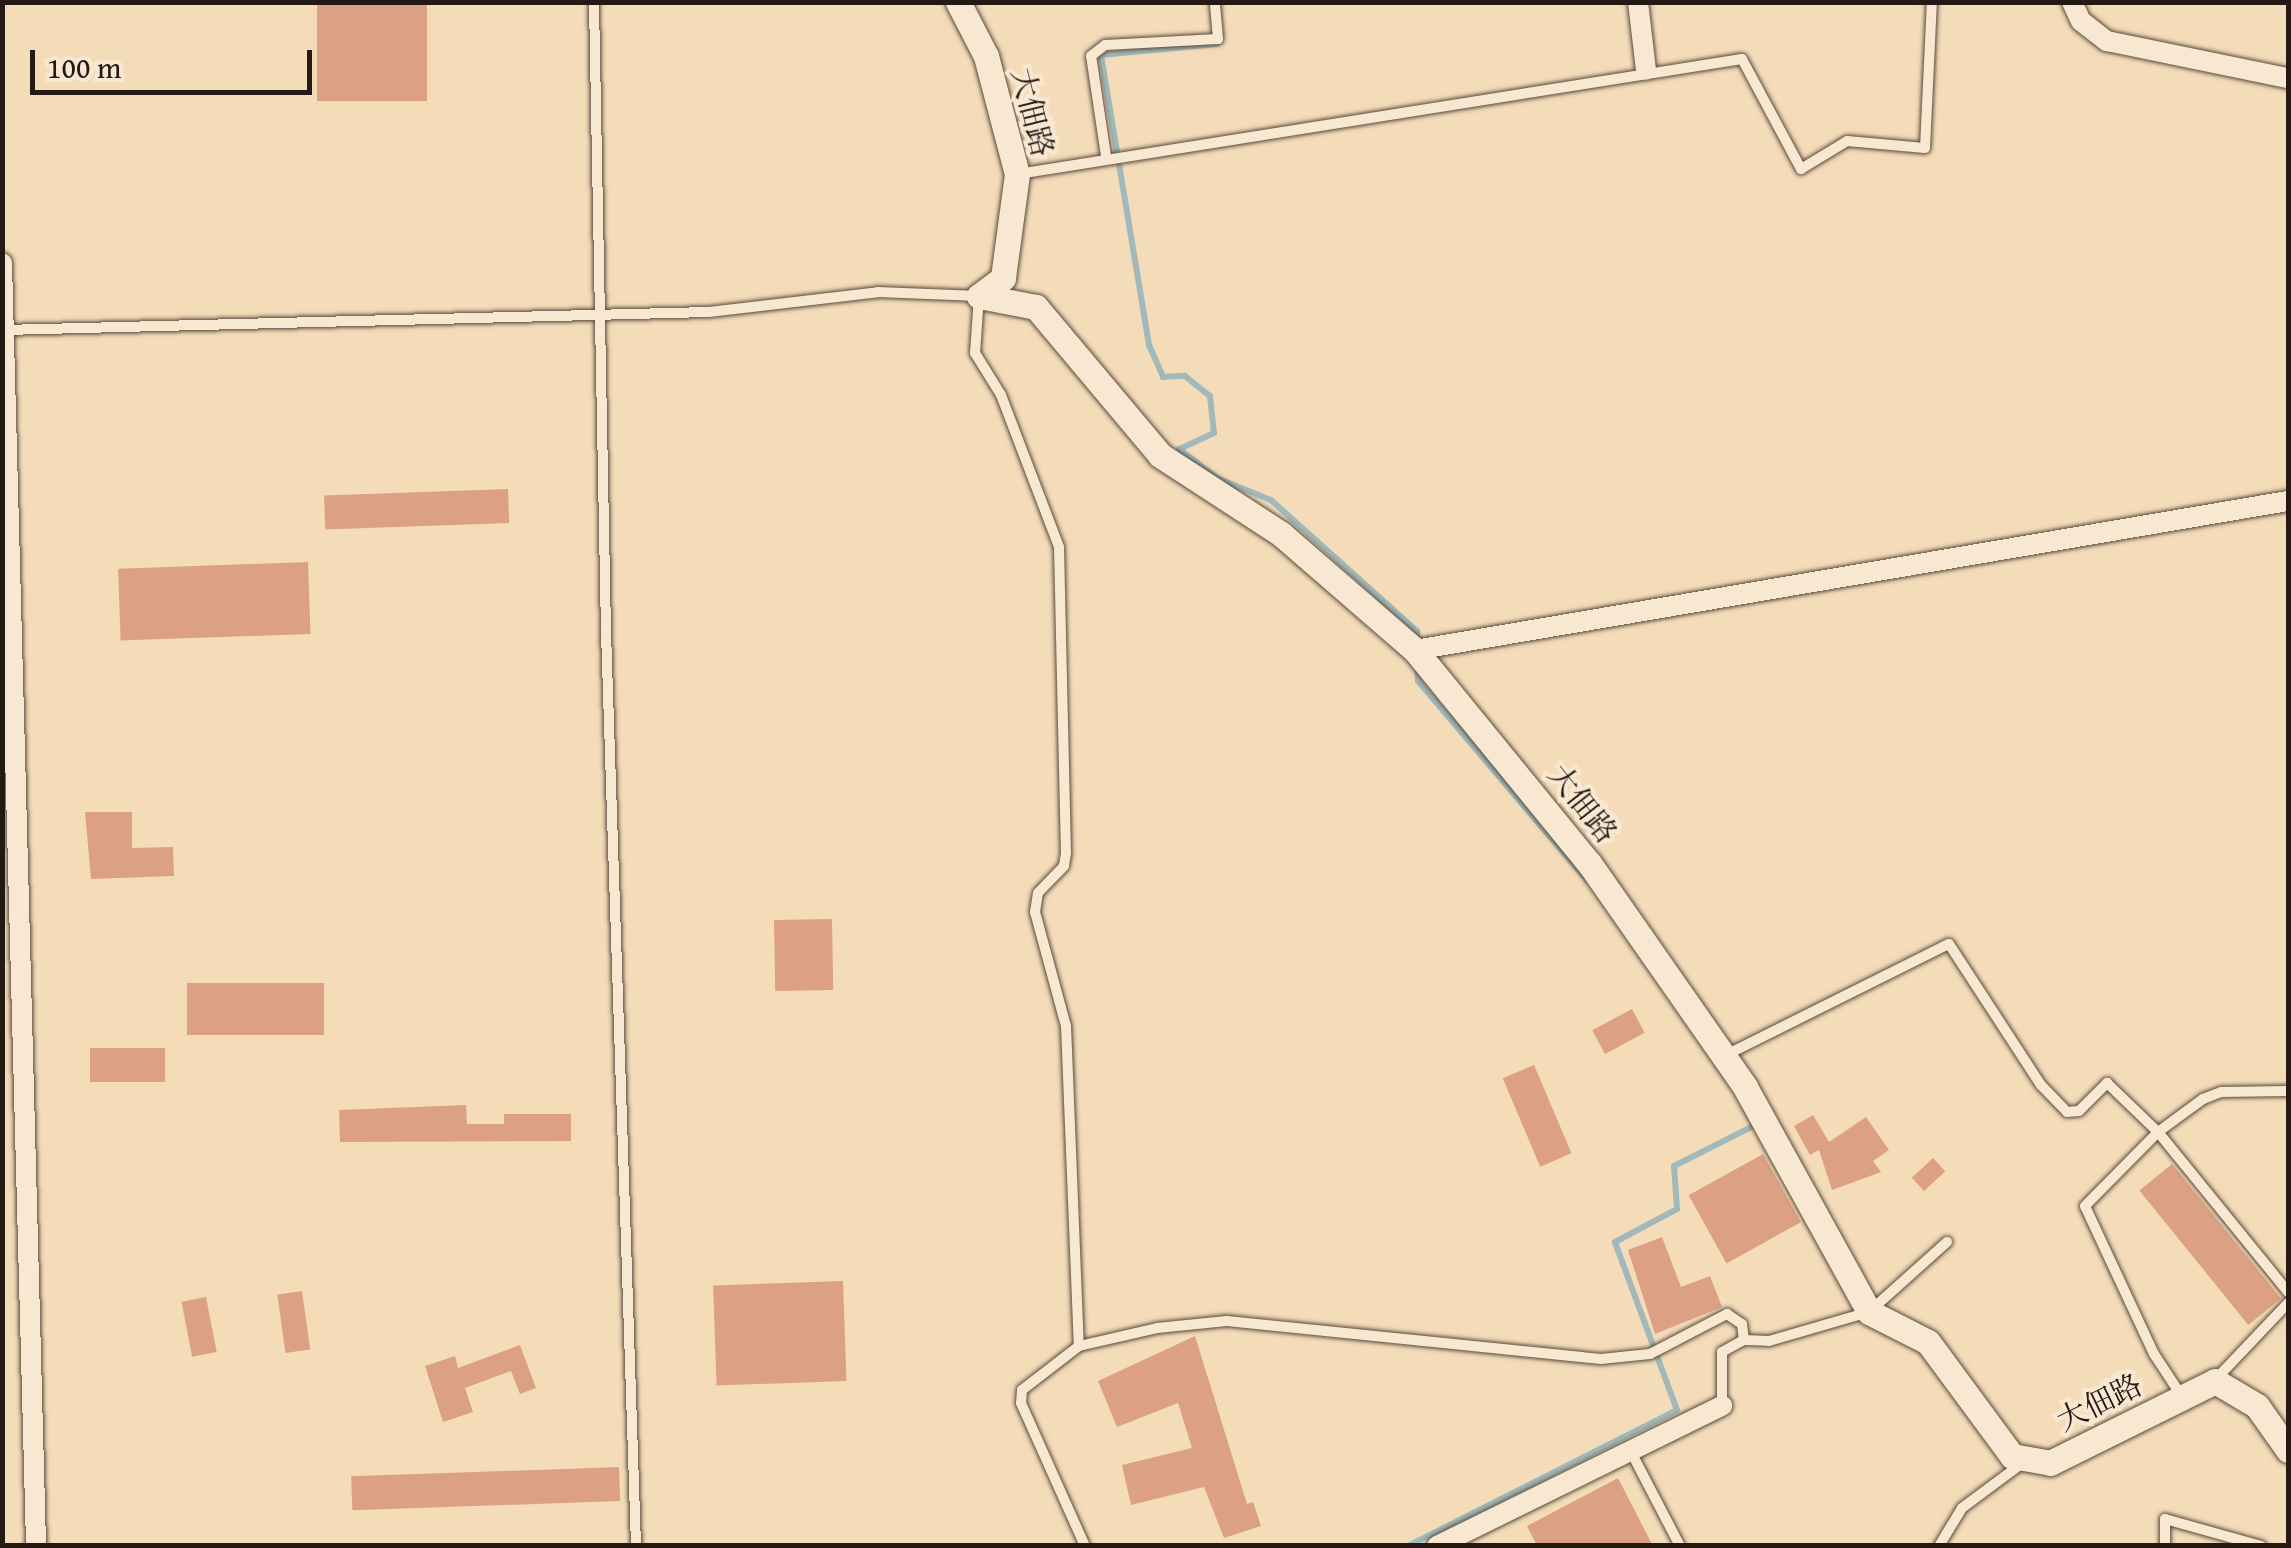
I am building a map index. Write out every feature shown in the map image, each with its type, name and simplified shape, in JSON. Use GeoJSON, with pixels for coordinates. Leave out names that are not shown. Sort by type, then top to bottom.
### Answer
{"type":"FeatureCollection","features":[{"type":"Feature","properties":{"kind":"street","name":"大佃路"},"geometry":{"type":"LineString","coordinates":[[958,2],[986,56],[1017,174],[1003,278],[979,296]]}},
{"type":"Feature","properties":{"kind":"street"},"geometry":{"type":"LineString","coordinates":[[1638,2],[1646,70]]}},
{"type":"Feature","properties":{"kind":"street"},"geometry":{"type":"LineString","coordinates":[[2072,2],[2081,20],[2106,41],[2288,78]]}},
{"type":"Feature","properties":{"kind":"street"},"geometry":{"type":"LineString","coordinates":[[2,263],[36,1546]]}},
{"type":"Feature","properties":{"kind":"street","name":"大佃路"},"geometry":{"type":"LineString","coordinates":[[979,296],[1036,308],[1160,455],[1281,534],[1415,650],[1589,862],[1723,1056],[1868,1312]]}},
{"type":"Feature","properties":{"kind":"street"},"geometry":{"type":"LineString","coordinates":[[1415,650],[2288,500]]}},
{"type":"Feature","properties":{"kind":"street"},"geometry":{"type":"LineString","coordinates":[[1868,1312],[1928,1342],[2024,1462]]}},
{"type":"Feature","properties":{"kind":"street","name":"大佃路"},"geometry":{"type":"LineString","coordinates":[[2024,1462],[2050,1462],[2214,1381]]}},
{"type":"Feature","properties":{"kind":"street"},"geometry":{"type":"LineString","coordinates":[[2214,1381],[2257,1406],[2288,1450]]}},
{"type":"Feature","properties":{"kind":"street"},"geometry":{"type":"LineString","coordinates":[[1437,1546],[1722,1406]]}},
{"type":"Feature","properties":{"kind":"lane"},"geometry":{"type":"LineString","coordinates":[[594,2],[604,312],[606,632],[636,1546]]}},
{"type":"Feature","properties":{"kind":"lane"},"geometry":{"type":"LineString","coordinates":[[1106,156],[1091,56],[1105,45],[1218,40],[1215,2]]}},
{"type":"Feature","properties":{"kind":"lane"},"geometry":{"type":"LineString","coordinates":[[1017,174],[1106,156],[1646,70],[1742,59],[1801,170],[1847,142],[1926,148],[1932,2]]}},
{"type":"Feature","properties":{"kind":"lane"},"geometry":{"type":"LineString","coordinates":[[3,330],[709,312],[878,292],[979,296],[976,353],[1002,395],[1058,547],[1066,853],[1064,866],[1038,893],[1034,912],[1066,1026],[1079,1346]]}},
{"type":"Feature","properties":{"kind":"lane"},"geometry":{"type":"LineString","coordinates":[[1723,1056],[1948,944],[2042,1085],[2068,1112],[2080,1110],[2107,1083],[2158,1132],[2288,1292]]}},
{"type":"Feature","properties":{"kind":"lane"},"geometry":{"type":"LineString","coordinates":[[2182,1396],[2154,1354],[2085,1206],[2158,1132],[2222,1092],[2288,1092]]}},
{"type":"Feature","properties":{"kind":"lane"},"geometry":{"type":"LineString","coordinates":[[1722,1406],[1722,1352],[1744,1340],[1770,1340],[1868,1312],[1947,1242]]}},
{"type":"Feature","properties":{"kind":"lane"},"geometry":{"type":"LineString","coordinates":[[2214,1381],[2288,1303]]}},
{"type":"Feature","properties":{"kind":"lane"},"geometry":{"type":"LineString","coordinates":[[1085,1546],[1022,1403],[1022,1390],[1079,1346],[1157,1328],[1227,1321],[1601,1359],[1650,1354],[1727,1314],[1742,1324],[1744,1340]]}},
{"type":"Feature","properties":{"kind":"lane"},"geometry":{"type":"LineString","coordinates":[[1630,1450],[1680,1546]]}},
{"type":"Feature","properties":{"kind":"lane"},"geometry":{"type":"LineString","coordinates":[[1938,1546],[1962,1508],[2024,1462]]}},
{"type":"Feature","properties":{"kind":"lane"},"geometry":{"type":"LineString","coordinates":[[2165,1546],[2165,1519],[2262,1546]]}},
{"type":"Feature","properties":{"kind":"building"},"geometry":{"type":"Polygon","coordinates":[[[317,2],[427,2],[427,101],[317,101],[317,2]]]}},
{"type":"Feature","properties":{"kind":"building"},"geometry":{"type":"Polygon","coordinates":[[[508,489],[509,523],[325,529],[324,495],[508,489]]]}},
{"type":"Feature","properties":{"kind":"building"},"geometry":{"type":"Polygon","coordinates":[[[308,562],[311,634],[121,641],[118,569],[308,562]]]}},
{"type":"Feature","properties":{"kind":"building"},"geometry":{"type":"Polygon","coordinates":[[[85,812],[132,812],[132,848],[173,847],[174,876],[91,879],[85,812]]]}},
{"type":"Feature","properties":{"kind":"building"},"geometry":{"type":"Polygon","coordinates":[[[832,919],[833,990],[775,991],[774,920],[832,919]]]}},
{"type":"Feature","properties":{"kind":"building"},"geometry":{"type":"Polygon","coordinates":[[[187,983],[324,983],[324,1035],[187,1035],[187,983]]]}},
{"type":"Feature","properties":{"kind":"building"},"geometry":{"type":"Polygon","coordinates":[[[1632,1009],[1645,1033],[1605,1054],[1592,1030],[1632,1009]]]}},
{"type":"Feature","properties":{"kind":"building"},"geometry":{"type":"Polygon","coordinates":[[[90,1048],[165,1048],[165,1082],[90,1082],[90,1048]]]}},
{"type":"Feature","properties":{"kind":"building"},"geometry":{"type":"Polygon","coordinates":[[[1534,1065],[1572,1153],[1540,1167],[1503,1078],[1534,1065]]]}},
{"type":"Feature","properties":{"kind":"building"},"geometry":{"type":"Polygon","coordinates":[[[466,1105],[467,1124],[504,1124],[504,1114],[571,1114],[571,1141],[340,1142],[339,1110],[466,1105]]]}},
{"type":"Feature","properties":{"kind":"building"},"geometry":{"type":"Polygon","coordinates":[[[1813,1115],[1829,1142],[1866,1117],[1889,1150],[1873,1161],[1881,1172],[1832,1190],[1819,1150],[1810,1155],[1794,1126],[1813,1115]]]}},
{"type":"Feature","properties":{"kind":"building"},"geometry":{"type":"Polygon","coordinates":[[[1763,1154],[1801,1222],[1726,1263],[1689,1195],[1763,1154]]]}},
{"type":"Feature","properties":{"kind":"building"},"geometry":{"type":"Polygon","coordinates":[[[1933,1158],[1945,1171],[1924,1191],[1912,1178],[1933,1158]]]}},
{"type":"Feature","properties":{"kind":"building"},"geometry":{"type":"Polygon","coordinates":[[[2172,1164],[2281,1298],[2248,1325],[2139,1190],[2172,1164]]]}},
{"type":"Feature","properties":{"kind":"building"},"geometry":{"type":"Polygon","coordinates":[[[1662,1237],[1681,1287],[1710,1276],[1722,1307],[1655,1334],[1628,1250],[1662,1237]]]}},
{"type":"Feature","properties":{"kind":"building"},"geometry":{"type":"Polygon","coordinates":[[[843,1281],[846,1381],[717,1385],[713,1286],[843,1281]]]}},
{"type":"Feature","properties":{"kind":"building"},"geometry":{"type":"Polygon","coordinates":[[[302,1291],[310,1349],[285,1353],[277,1294],[302,1291]]]}},
{"type":"Feature","properties":{"kind":"building"},"geometry":{"type":"Polygon","coordinates":[[[206,1297],[217,1352],[192,1357],[181,1302],[206,1297]]]}},
{"type":"Feature","properties":{"kind":"building"},"geometry":{"type":"Polygon","coordinates":[[[1195,1336],[1247,1504],[1253,1502],[1261,1526],[1224,1538],[1204,1487],[1131,1505],[1122,1465],[1192,1448],[1178,1403],[1117,1427],[1098,1381],[1195,1336]]]}},
{"type":"Feature","properties":{"kind":"building"},"geometry":{"type":"Polygon","coordinates":[[[520,1345],[536,1388],[520,1394],[511,1371],[465,1388],[473,1412],[443,1422],[425,1366],[455,1356],[458,1368],[520,1345]]]}},
{"type":"Feature","properties":{"kind":"building"},"geometry":{"type":"Polygon","coordinates":[[[619,1467],[620,1501],[352,1510],[351,1476],[619,1467]]]}},
{"type":"Feature","properties":{"kind":"building"},"geometry":{"type":"Polygon","coordinates":[[[1618,1478],[1653,1546],[1537,1546],[1527,1526],[1618,1478]]]}},
{"type":"Feature","properties":{"kind":"waterway"},"geometry":{"type":"LineString","coordinates":[[1217,44],[1101,55],[1149,345],[1163,377],[1185,376],[1210,396],[1214,433],[1179,449],[1217,478],[1271,500],[1417,631],[1417,642]]}},
{"type":"Feature","properties":{"kind":"waterway"},"geometry":{"type":"LineString","coordinates":[[1417,665],[1418,681],[1587,880]]}},
{"type":"Feature","properties":{"kind":"waterway"},"geometry":{"type":"LineString","coordinates":[[1408,1546],[1677,1410],[1615,1242],[1677,1209],[1674,1166],[1757,1124]]}}]}
